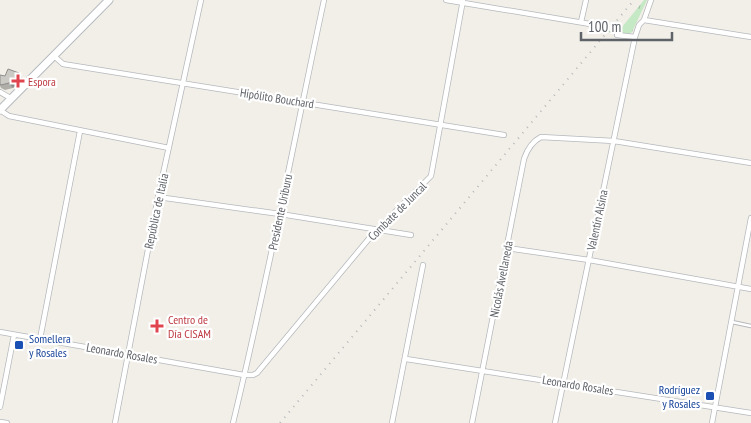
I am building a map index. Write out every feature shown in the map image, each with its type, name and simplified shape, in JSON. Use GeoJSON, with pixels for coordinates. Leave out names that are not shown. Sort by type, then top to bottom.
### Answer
{"type":"FeatureCollection","features":[{"type":"Feature","properties":{"kind":"main road"},"geometry":{"type":"LineString","coordinates":[[0,110],[109,0]]}},
{"type":"Feature","properties":{"kind":"street","name":"República de Italia"},"geometry":{"type":"LineString","coordinates":[[115,423],[158,197],[201,0]]}},
{"type":"Feature","properties":{"kind":"street","name":"Presidente Uriburu"},"geometry":{"type":"LineString","coordinates":[[233,423],[280,214],[324,0]]}},
{"type":"Feature","properties":{"kind":"street"},"geometry":{"type":"LineString","coordinates":[[446,0],[462,1],[596,25]]}},
{"type":"Feature","properties":{"kind":"street"},"geometry":{"type":"LineString","coordinates":[[581,22],[586,0]]}},
{"type":"Feature","properties":{"kind":"street","name":"Valentín Alsina"},"geometry":{"type":"LineString","coordinates":[[555,423],[635,37],[639,25],[644,20],[651,0]]}},
{"type":"Feature","properties":{"kind":"street","name":"Combate de Juncal"},"geometry":{"type":"LineString","coordinates":[[244,375],[253,375],[259,371],[372,235],[431,176],[462,1]]}},
{"type":"Feature","properties":{"kind":"street"},"geometry":{"type":"LineString","coordinates":[[644,20],[751,37]]}},
{"type":"Feature","properties":{"kind":"street"},"geometry":{"type":"LineString","coordinates":[[617,35],[635,37]]}},
{"type":"Feature","properties":{"kind":"street","name":"Hipólito Bouchard"},"geometry":{"type":"LineString","coordinates":[[54,56],[63,64],[504,135]]}},
{"type":"Feature","properties":{"kind":"street"},"geometry":{"type":"LineString","coordinates":[[0,92],[12,98]]}},
{"type":"Feature","properties":{"kind":"street"},"geometry":{"type":"LineString","coordinates":[[0,110],[9,116],[169,148]]}},
{"type":"Feature","properties":{"kind":"street"},"geometry":{"type":"LineString","coordinates":[[40,339],[80,131]]}},
{"type":"Feature","properties":{"kind":"street","name":"Nicolás Avellaneda"},"geometry":{"type":"LineString","coordinates":[[472,423],[524,159],[534,141],[541,137],[614,141]]}},
{"type":"Feature","properties":{"kind":"street"},"geometry":{"type":"LineString","coordinates":[[614,141],[751,163]]}},
{"type":"Feature","properties":{"kind":"street"},"geometry":{"type":"LineString","coordinates":[[158,197],[411,235]]}},
{"type":"Feature","properties":{"kind":"street"},"geometry":{"type":"LineString","coordinates":[[712,423],[751,218]]}},
{"type":"Feature","properties":{"kind":"street"},"geometry":{"type":"LineString","coordinates":[[507,248],[589,260],[751,289]]}},
{"type":"Feature","properties":{"kind":"street"},"geometry":{"type":"LineString","coordinates":[[392,423],[423,265]]}},
{"type":"Feature","properties":{"kind":"street","name":"Leonardo Rosales"},"geometry":{"type":"LineString","coordinates":[[0,332],[244,375]]}},
{"type":"Feature","properties":{"kind":"street"},"geometry":{"type":"LineString","coordinates":[[0,407],[14,335]]}},
{"type":"Feature","properties":{"kind":"street","name":"Leonardo Rosales"},"geometry":{"type":"LineString","coordinates":[[406,359],[751,413]]}},
{"type":"Feature","properties":{"kind":"street"},"geometry":{"type":"LineString","coordinates":[[0,422],[7,423]]}},
{"type":"Feature","properties":{"kind":"lane"},"geometry":{"type":"LineString","coordinates":[[732,322],[751,326]]}},
{"type":"Feature","properties":{"kind":"path"},"geometry":{"type":"LineString","coordinates":[[596,25],[617,35]]}},
{"type":"Feature","properties":{"kind":"green space"},"geometry":{"type":"Polygon","coordinates":[[[644,0],[647,0],[632,32],[629,34],[618,32],[644,0]]]}},
{"type":"Feature","properties":{"kind":"building"},"geometry":{"type":"Polygon","coordinates":[[[8,69],[19,73],[9,83],[1,85],[0,75],[5,76],[8,69]]]}},
{"type":"Feature","properties":{"kind":"railway"},"geometry":{"type":"LineString","coordinates":[[280,423],[634,0]]}},
{"type":"Feature","properties":{"kind":"place","name":"Espora"},"geometry":{"type":"Point","coordinates":[18,81]}},
{"type":"Feature","properties":{"kind":"place","name":"Centro de Día CISAM"},"geometry":{"type":"Point","coordinates":[157,326]}},
{"type":"Feature","properties":{"kind":"place","name":"Somellera y Rosales"},"geometry":{"type":"Point","coordinates":[19,345]}},
{"type":"Feature","properties":{"kind":"place","name":"Rodríguez y Rosales"},"geometry":{"type":"Point","coordinates":[710,396]}}]}
